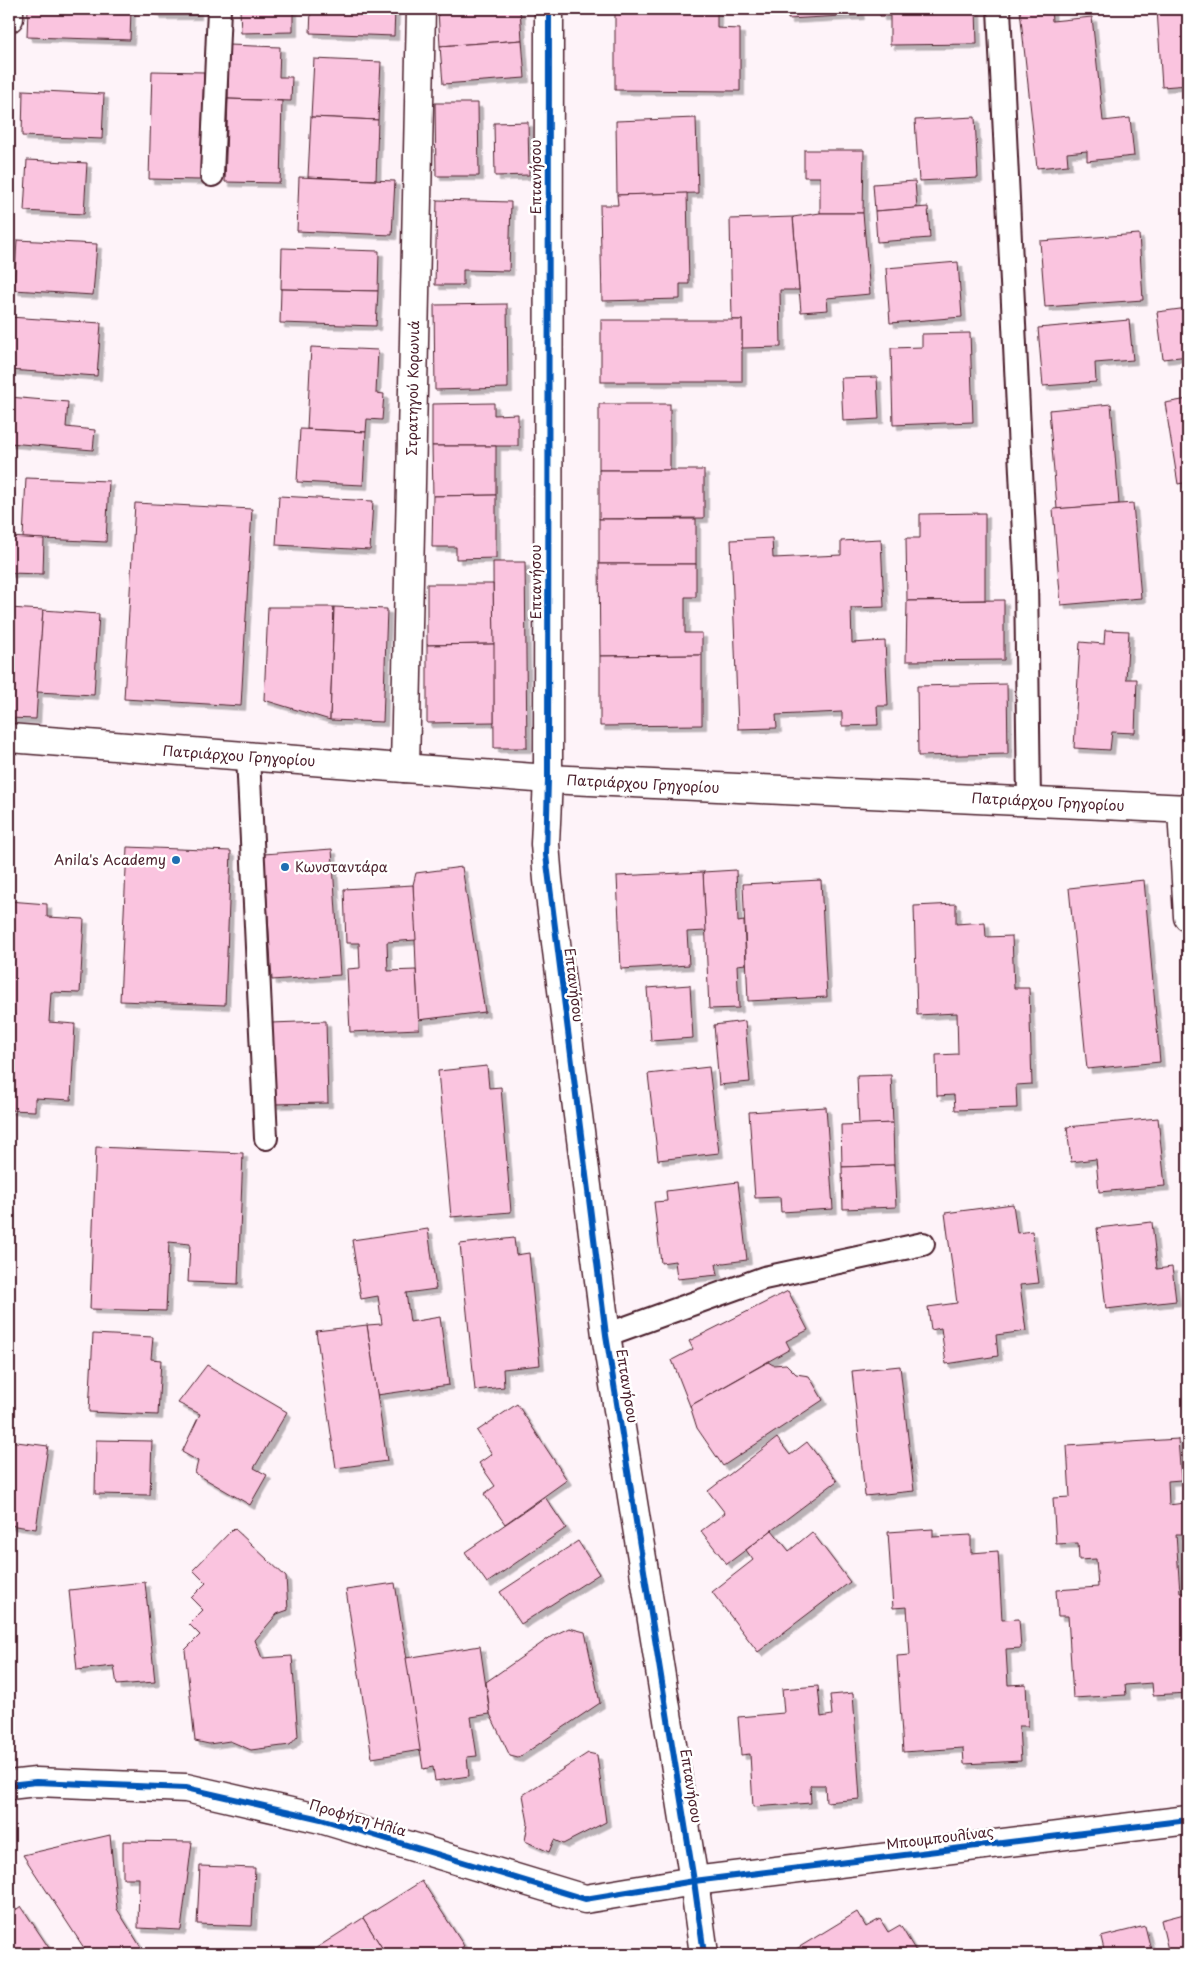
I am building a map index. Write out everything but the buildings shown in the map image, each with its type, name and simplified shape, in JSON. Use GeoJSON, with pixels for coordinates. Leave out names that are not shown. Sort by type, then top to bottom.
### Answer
{"type":"FeatureCollection","features":[{"type":"Feature","properties":{"kind":"street"},"geometry":{"type":"LineString","coordinates":[[9,9],[9,18]]}},
{"type":"Feature","properties":{"kind":"street","name":"Στρατηγού Κορωνιά"},"geometry":{"type":"LineString","coordinates":[[405,768],[421,9]]}},
{"type":"Feature","properties":{"kind":"street","name":"Επτανήσου"},"geometry":{"type":"LineString","coordinates":[[549,9],[548,779],[545,844],[606,1335],[694,1881],[704,1954]]}},
{"type":"Feature","properties":{"kind":"street","name":"Πατριάρχου Γρηγορίου"},"geometry":{"type":"LineString","coordinates":[[9,738],[548,779],[1185,809]]}},
{"type":"Feature","properties":{"kind":"street"},"geometry":{"type":"LineString","coordinates":[[1185,809],[1188,917]]}},
{"type":"Feature","properties":{"kind":"street","name":"Προφήτη Ηλία"},"geometry":{"type":"LineString","coordinates":[[9,1785],[36,1782],[186,1788],[321,1819],[585,1899],[694,1881]]}},
{"type":"Feature","properties":{"kind":"street","name":"Μπουμπουλίνας"},"geometry":{"type":"LineString","coordinates":[[694,1881],[1188,1820]]}},
{"type":"Feature","properties":{"kind":"lane"},"geometry":{"type":"LineString","coordinates":[[212,175],[219,9]]}},
{"type":"Feature","properties":{"kind":"lane"},"geometry":{"type":"LineString","coordinates":[[999,9],[1026,577],[1029,802]]}},
{"type":"Feature","properties":{"kind":"lane"},"geometry":{"type":"LineString","coordinates":[[248,756],[266,1138]]}},
{"type":"Feature","properties":{"kind":"lane"},"geometry":{"type":"LineString","coordinates":[[606,1335],[764,1278],[923,1244]]}},
{"type":"Feature","properties":{"kind":"cycle path"},"geometry":{"type":"LineString","coordinates":[[549,9],[548,779],[546,855],[606,1335],[694,1881],[704,1954]]}},
{"type":"Feature","properties":{"kind":"cycle path"},"geometry":{"type":"LineString","coordinates":[[9,1785],[36,1782],[186,1788],[321,1819],[585,1899],[694,1881],[1188,1820]]}},
{"type":"Feature","properties":{"kind":"place","name":"Anila's Academy"},"geometry":{"type":"Point","coordinates":[176,860]}},
{"type":"Feature","properties":{"kind":"place","name":"Κωνσταντάρα"},"geometry":{"type":"Point","coordinates":[285,867]}}]}
